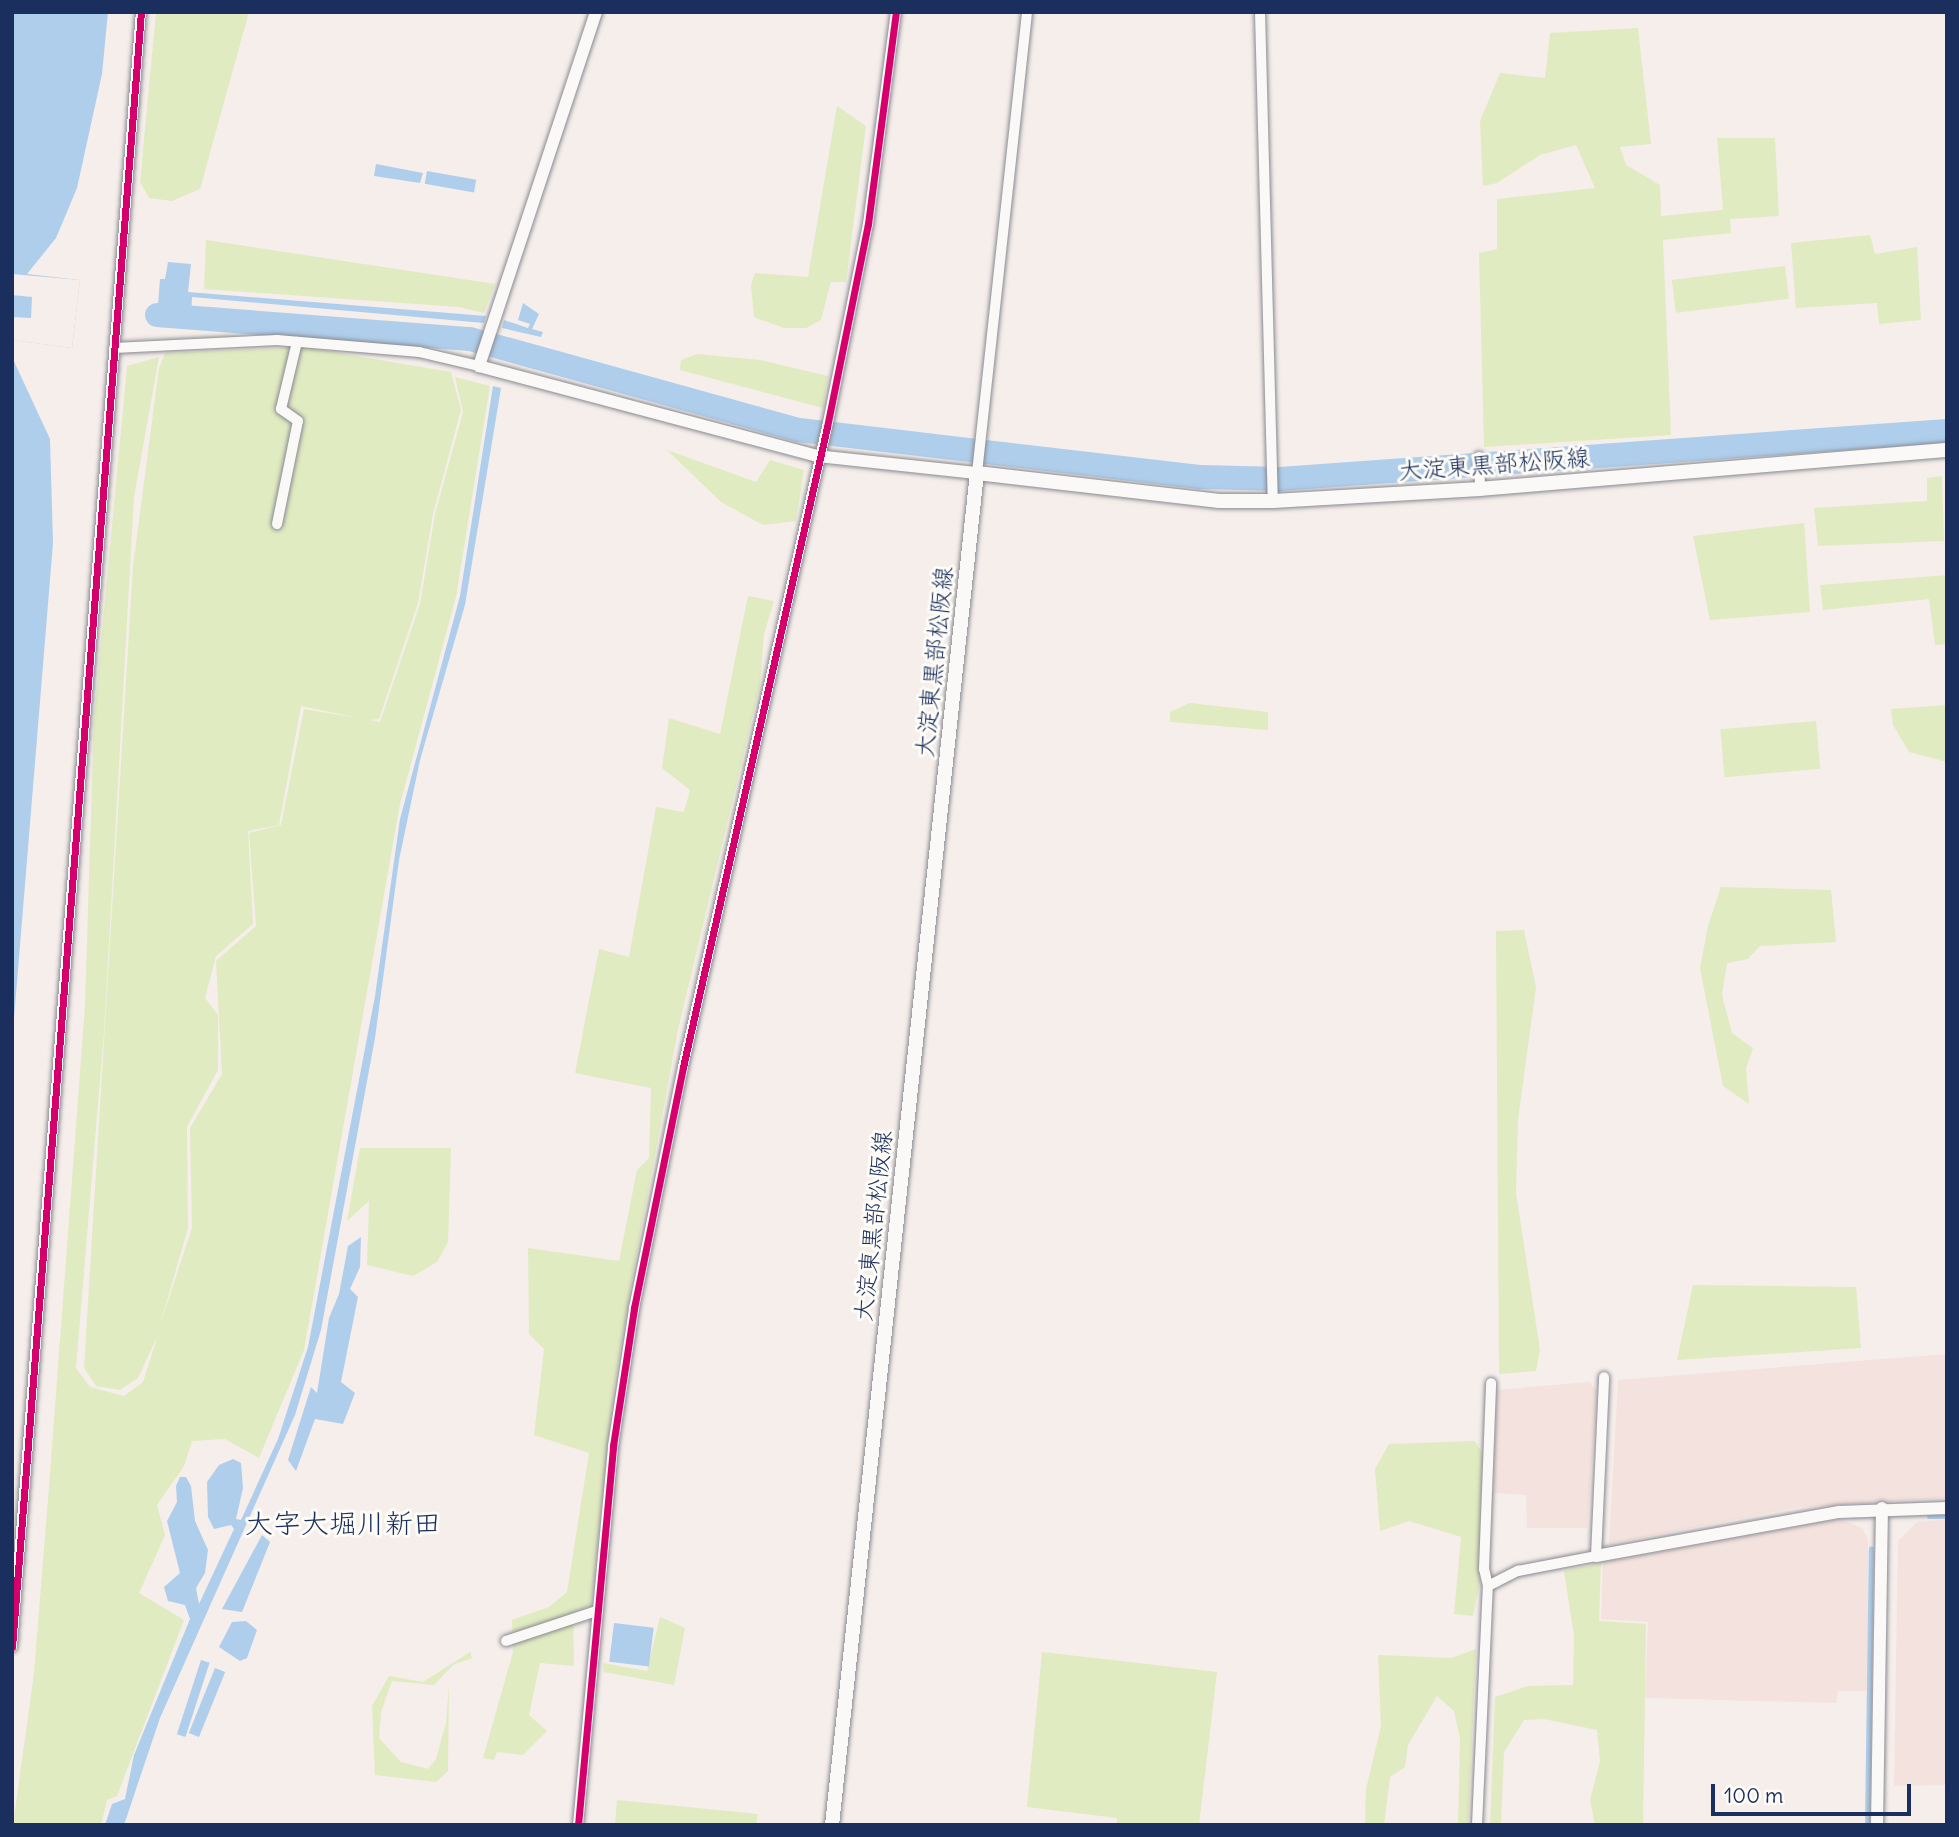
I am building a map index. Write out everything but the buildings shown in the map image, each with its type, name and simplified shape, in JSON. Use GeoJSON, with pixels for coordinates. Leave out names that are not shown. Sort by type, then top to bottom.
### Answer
{"type":"FeatureCollection","features":[{"type":"Feature","properties":{"kind":"main road","name":"大淀東黒部松阪線"},"geometry":{"type":"LineString","coordinates":[[832,1825],[977,468],[1219,501],[1947,450]]}},
{"type":"Feature","properties":{"kind":"street"},"geometry":{"type":"LineString","coordinates":[[12,1647],[141,12]]}},
{"type":"Feature","properties":{"kind":"street"},"geometry":{"type":"LineString","coordinates":[[481,362],[596,12]]}},
{"type":"Feature","properties":{"kind":"street"},"geometry":{"type":"LineString","coordinates":[[578,1825],[596,1611],[634,1308],[827,428],[868,225],[896,12]]}},
{"type":"Feature","properties":{"kind":"street"},"geometry":{"type":"LineString","coordinates":[[114,348],[297,342],[419,352],[481,362],[820,451],[977,468],[1027,12]]}},
{"type":"Feature","properties":{"kind":"street"},"geometry":{"type":"LineString","coordinates":[[1259,12],[1273,496]]}},
{"type":"Feature","properties":{"kind":"street"},"geometry":{"type":"LineString","coordinates":[[277,524],[298,421],[281,409],[297,342]]}},
{"type":"Feature","properties":{"kind":"street"},"geometry":{"type":"LineString","coordinates":[[1479,457],[1480,484]]}},
{"type":"Feature","properties":{"kind":"street"},"geometry":{"type":"LineString","coordinates":[[1596,1556],[1604,1377]]}},
{"type":"Feature","properties":{"kind":"street"},"geometry":{"type":"LineString","coordinates":[[1477,1825],[1489,1586],[1484,1569],[1491,1383]]}},
{"type":"Feature","properties":{"kind":"street"},"geometry":{"type":"LineString","coordinates":[[1877,1825],[1882,1508]]}},
{"type":"Feature","properties":{"kind":"street"},"geometry":{"type":"LineString","coordinates":[[1489,1586],[1518,1571],[1826,1514],[1882,1508],[1947,1508]]}},
{"type":"Feature","properties":{"kind":"street"},"geometry":{"type":"LineString","coordinates":[[506,1642],[596,1611]]}},
{"type":"Feature","properties":{"kind":"shaded area"},"geometry":{"type":"Polygon","coordinates":[[[1947,1354],[1947,1498],[1799,1507],[1609,1544],[1618,1380],[1947,1354]]]}},
{"type":"Feature","properties":{"kind":"shaded area"},"geometry":{"type":"Polygon","coordinates":[[[1590,1382],[1597,1391],[1587,1528],[1527,1528],[1526,1495],[1494,1493],[1496,1390],[1590,1382]]]}},
{"type":"Feature","properties":{"kind":"shaded area"},"geometry":{"type":"Polygon","coordinates":[[[1840,1519],[1862,1528],[1868,1539],[1868,1691],[1838,1691],[1836,1703],[1645,1698],[1648,1622],[1601,1619],[1603,1562],[1840,1519]]]}},
{"type":"Feature","properties":{"kind":"shaded area"},"geometry":{"type":"Polygon","coordinates":[[[1947,1520],[1947,1785],[1894,1786],[1898,1541],[1917,1522],[1947,1520]]]}},
{"type":"Feature","properties":{"kind":"green space"},"geometry":{"type":"Polygon","coordinates":[[[156,12],[249,12],[200,189],[172,201],[149,198],[140,182],[156,12]]]}},
{"type":"Feature","properties":{"kind":"green space"},"geometry":{"type":"Polygon","coordinates":[[[1638,28],[1651,144],[1620,147],[1626,165],[1660,185],[1661,216],[1723,210],[1717,138],[1775,138],[1779,216],[1730,219],[1731,233],[1663,240],[1671,435],[1484,447],[1479,253],[1497,249],[1497,199],[1595,188],[1576,145],[1540,155],[1497,183],[1483,186],[1480,121],[1500,73],[1545,78],[1550,33],[1638,28]]]}},
{"type":"Feature","properties":{"kind":"green space"},"geometry":{"type":"Polygon","coordinates":[[[837,106],[866,126],[846,282],[831,282],[821,320],[806,328],[784,328],[754,317],[751,285],[755,273],[808,277],[837,106]]]}},
{"type":"Feature","properties":{"kind":"green space"},"geometry":{"type":"Polygon","coordinates":[[[1870,235],[1875,254],[1917,247],[1921,320],[1879,324],[1877,303],[1796,308],[1791,243],[1870,235]]]}},
{"type":"Feature","properties":{"kind":"green space"},"geometry":{"type":"Polygon","coordinates":[[[206,240],[495,284],[484,313],[459,307],[204,289],[206,240]]]}},
{"type":"Feature","properties":{"kind":"green space"},"geometry":{"type":"Polygon","coordinates":[[[1785,266],[1789,299],[1676,313],[1672,280],[1785,266]]]}},
{"type":"Feature","properties":{"kind":"green space"},"geometry":{"type":"Polygon","coordinates":[[[303,347],[451,372],[461,410],[433,514],[418,603],[379,719],[370,720],[380,722],[420,604],[435,514],[463,412],[455,377],[490,386],[456,597],[400,804],[304,1350],[259,1458],[225,1439],[192,1441],[184,1466],[157,1505],[165,1535],[139,1593],[184,1620],[117,1796],[107,1800],[101,1825],[13,1825],[34,1673],[49,1487],[85,1006],[94,717],[127,366],[159,357],[134,497],[104,1032],[76,1368],[90,1387],[124,1396],[143,1382],[158,1335],[138,1378],[120,1390],[96,1386],[84,1368],[133,566],[159,368],[165,353],[303,347]],[[301,706],[279,825],[248,831],[253,924],[216,956],[205,998],[218,1015],[218,1070],[187,1127],[188,1228],[160,1325],[192,1228],[190,1128],[222,1074],[216,961],[256,926],[249,833],[281,825],[304,709],[358,718],[301,706]]]}},
{"type":"Feature","properties":{"kind":"green space"},"geometry":{"type":"Polygon","coordinates":[[[697,354],[760,360],[828,376],[823,408],[680,370],[681,360],[697,354]]]}},
{"type":"Feature","properties":{"kind":"green space"},"geometry":{"type":"Polygon","coordinates":[[[667,450],[756,482],[770,460],[804,470],[796,521],[763,525],[721,502],[667,450]]]}},
{"type":"Feature","properties":{"kind":"green space"},"geometry":{"type":"Polygon","coordinates":[[[1942,476],[1944,541],[1818,546],[1814,508],[1927,501],[1927,478],[1942,476]]]}},
{"type":"Feature","properties":{"kind":"green space"},"geometry":{"type":"Polygon","coordinates":[[[1804,523],[1810,612],[1710,620],[1693,536],[1804,523]]]}},
{"type":"Feature","properties":{"kind":"green space"},"geometry":{"type":"Polygon","coordinates":[[[1947,575],[1947,644],[1935,645],[1929,599],[1823,610],[1820,585],[1947,575]]]}},
{"type":"Feature","properties":{"kind":"green space"},"geometry":{"type":"Polygon","coordinates":[[[748,596],[774,601],[764,634],[760,685],[678,1030],[632,1279],[614,1387],[591,1605],[573,1613],[574,1666],[540,1663],[529,1715],[547,1731],[523,1755],[497,1752],[494,1760],[483,1758],[513,1652],[512,1620],[549,1607],[567,1592],[589,1453],[534,1435],[544,1349],[529,1334],[528,1248],[619,1261],[637,1170],[649,1158],[651,1088],[575,1073],[599,949],[629,957],[656,807],[684,812],[690,790],[662,768],[669,718],[720,734],[748,596]]]}},
{"type":"Feature","properties":{"kind":"green space"},"geometry":{"type":"Polygon","coordinates":[[[1190,703],[1268,712],[1268,730],[1170,722],[1170,712],[1190,703]]]}},
{"type":"Feature","properties":{"kind":"green space"},"geometry":{"type":"Polygon","coordinates":[[[1947,705],[1947,762],[1909,752],[1893,725],[1891,709],[1947,705]]]}},
{"type":"Feature","properties":{"kind":"green space"},"geometry":{"type":"Polygon","coordinates":[[[1816,721],[1820,769],[1725,777],[1720,729],[1816,721]]]}},
{"type":"Feature","properties":{"kind":"green space"},"geometry":{"type":"Polygon","coordinates":[[[1721,887],[1831,890],[1836,942],[1760,946],[1748,959],[1727,963],[1722,995],[1732,1033],[1753,1048],[1746,1068],[1749,1104],[1723,1086],[1700,968],[1708,926],[1721,887]]]}},
{"type":"Feature","properties":{"kind":"green space"},"geometry":{"type":"Polygon","coordinates":[[[1524,930],[1536,987],[1518,1120],[1516,1193],[1540,1350],[1536,1371],[1499,1374],[1496,931],[1524,930]]]}},
{"type":"Feature","properties":{"kind":"green space"},"geometry":{"type":"Polygon","coordinates":[[[360,1148],[451,1148],[448,1242],[437,1262],[413,1276],[367,1265],[369,1201],[347,1221],[360,1148]]]}},
{"type":"Feature","properties":{"kind":"green space"},"geometry":{"type":"Polygon","coordinates":[[[1693,1285],[1856,1287],[1861,1348],[1677,1360],[1693,1285]]]}},
{"type":"Feature","properties":{"kind":"green space"},"geometry":{"type":"Polygon","coordinates":[[[1475,1441],[1483,1454],[1480,1582],[1473,1616],[1454,1614],[1461,1537],[1409,1521],[1380,1531],[1375,1469],[1389,1444],[1475,1441]]]}},
{"type":"Feature","properties":{"kind":"green space"},"geometry":{"type":"Polygon","coordinates":[[[1601,1563],[1599,1621],[1646,1624],[1643,1825],[1595,1825],[1590,1800],[1600,1761],[1597,1730],[1544,1719],[1524,1720],[1504,1752],[1501,1825],[1490,1825],[1495,1697],[1528,1686],[1573,1685],[1574,1636],[1564,1571],[1601,1563]]]}},
{"type":"Feature","properties":{"kind":"green space"},"geometry":{"type":"Polygon","coordinates":[[[660,1617],[685,1628],[674,1685],[604,1672],[603,1663],[647,1671],[660,1617]]]}},
{"type":"Feature","properties":{"kind":"green space"},"geometry":{"type":"Polygon","coordinates":[[[1476,1649],[1468,1825],[1458,1825],[1460,1739],[1454,1711],[1437,1696],[1408,1745],[1405,1767],[1390,1777],[1384,1825],[1365,1825],[1366,1789],[1381,1726],[1378,1655],[1451,1658],[1476,1649]]]}},
{"type":"Feature","properties":{"kind":"green space"},"geometry":{"type":"Polygon","coordinates":[[[470,1652],[472,1658],[453,1665],[434,1685],[392,1681],[381,1712],[379,1738],[401,1762],[428,1769],[436,1759],[446,1723],[449,1684],[448,1771],[436,1782],[375,1775],[372,1706],[389,1676],[423,1682],[470,1652]]]}},
{"type":"Feature","properties":{"kind":"green space"},"geometry":{"type":"Polygon","coordinates":[[[1042,1652],[1217,1672],[1199,1825],[1117,1825],[1117,1818],[1027,1807],[1042,1652]]]}},
{"type":"Feature","properties":{"kind":"green space"},"geometry":{"type":"Polygon","coordinates":[[[617,1800],[758,1814],[756,1825],[615,1825],[617,1800]]]}},
{"type":"Feature","properties":{"kind":"water"},"geometry":{"type":"Polygon","coordinates":[[[12,12],[108,12],[102,74],[77,188],[56,238],[27,274],[80,280],[72,348],[12,340],[12,12]]]}},
{"type":"Feature","properties":{"kind":"water"},"geometry":{"type":"Polygon","coordinates":[[[376,164],[423,173],[420,183],[374,176],[376,164]]]}},
{"type":"Feature","properties":{"kind":"water"},"geometry":{"type":"Polygon","coordinates":[[[427,171],[476,180],[474,192],[425,184],[427,171]]]}},
{"type":"Feature","properties":{"kind":"water"},"geometry":{"type":"Polygon","coordinates":[[[168,262],[191,264],[188,292],[486,316],[484,323],[192,297],[191,322],[157,318],[160,279],[165,279],[168,262]]]}},
{"type":"Feature","properties":{"kind":"water"},"geometry":{"type":"Polygon","coordinates":[[[523,303],[539,314],[532,329],[543,332],[541,337],[502,328],[504,320],[528,328],[530,324],[518,320],[523,303]]]}},
{"type":"Feature","properties":{"kind":"water"},"geometry":{"type":"Polygon","coordinates":[[[12,357],[50,439],[53,543],[12,1043],[12,357]]]}},
{"type":"Feature","properties":{"kind":"water"},"geometry":{"type":"Polygon","coordinates":[[[493,386],[501,388],[465,605],[420,760],[399,860],[375,1038],[321,1330],[295,1415],[160,1718],[124,1825],[105,1825],[112,1804],[125,1799],[134,1755],[190,1619],[185,1605],[168,1601],[164,1587],[180,1573],[167,1521],[177,1502],[176,1486],[180,1477],[186,1477],[191,1486],[195,1521],[208,1550],[205,1573],[196,1588],[199,1604],[234,1529],[231,1525],[214,1529],[208,1517],[207,1482],[219,1465],[233,1459],[241,1463],[243,1488],[236,1519],[241,1520],[278,1439],[308,1347],[375,996],[400,819],[460,596],[493,386]]]}},
{"type":"Feature","properties":{"kind":"water"},"geometry":{"type":"Polygon","coordinates":[[[361,1237],[360,1267],[350,1289],[358,1297],[341,1382],[355,1393],[343,1424],[315,1419],[296,1471],[288,1460],[311,1387],[317,1393],[329,1318],[339,1294],[348,1246],[361,1237]]]}},
{"type":"Feature","properties":{"kind":"water"},"geometry":{"type":"Polygon","coordinates":[[[262,1535],[270,1542],[242,1612],[222,1609],[262,1535]]]}},
{"type":"Feature","properties":{"kind":"water"},"geometry":{"type":"Polygon","coordinates":[[[246,1621],[257,1630],[247,1658],[240,1661],[219,1647],[232,1622],[246,1621]]]}},
{"type":"Feature","properties":{"kind":"water"},"geometry":{"type":"Polygon","coordinates":[[[614,1623],[654,1628],[649,1667],[609,1662],[614,1623]]]}},
{"type":"Feature","properties":{"kind":"water"},"geometry":{"type":"Polygon","coordinates":[[[201,1660],[210,1663],[185,1737],[177,1734],[201,1660]]]}},
{"type":"Feature","properties":{"kind":"water"},"geometry":{"type":"Polygon","coordinates":[[[215,1668],[225,1672],[199,1737],[189,1733],[215,1668]]]}},
{"type":"Feature","properties":{"kind":"pier"},"geometry":{"type":"Polygon","coordinates":[[[12,274],[80,280],[72,348],[12,340],[12,317],[31,318],[32,297],[12,295],[12,274]]]}},
{"type":"Feature","properties":{"kind":"waterway"},"geometry":{"type":"LineString","coordinates":[[157,315],[470,339],[799,430],[1201,477],[1280,479],[1947,431]]}},
{"type":"Feature","properties":{"kind":"waterway"},"geometry":{"type":"LineString","coordinates":[[1929,1517],[1947,1517]]}},
{"type":"Feature","properties":{"kind":"waterway"},"geometry":{"type":"LineString","coordinates":[[1867,1825],[1871,1549]]}},
{"type":"Feature","properties":{"kind":"cycle path"},"geometry":{"type":"LineString","coordinates":[[12,1647],[141,12]]}},
{"type":"Feature","properties":{"kind":"cycle path"},"geometry":{"type":"LineString","coordinates":[[578,1825],[613,1446],[634,1308],[683,1067],[827,427],[868,224],[896,12]]}},
{"type":"Feature","properties":{"kind":"district","name":"大字大堀川新田"},"geometry":{"type":"Point","coordinates":[343,1523]}}]}
